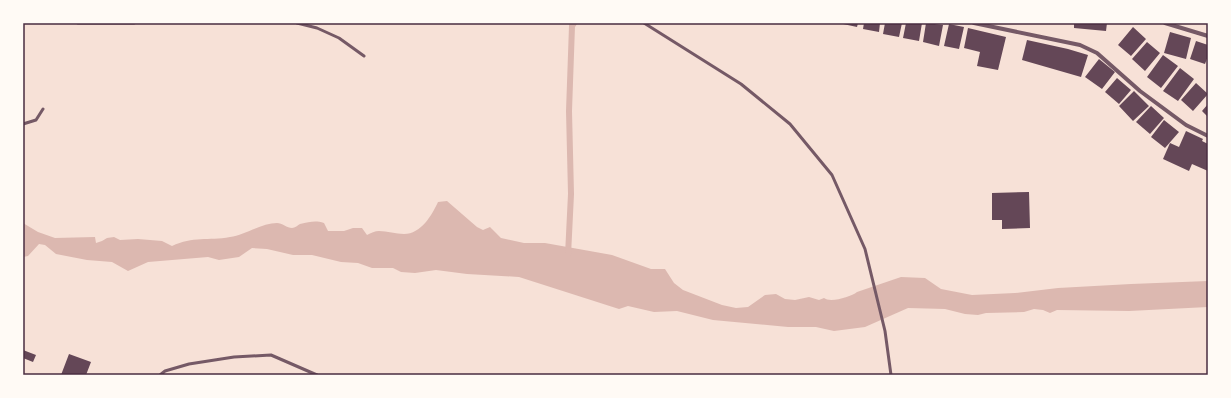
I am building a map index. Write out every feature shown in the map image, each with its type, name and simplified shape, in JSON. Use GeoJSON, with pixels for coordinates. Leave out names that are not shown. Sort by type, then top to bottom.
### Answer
{"type":"FeatureCollection","features":[{"type":"Feature","properties":{"kind":"street"},"geometry":{"type":"LineString","coordinates":[[974,23],[1080,45],[1097,53],[1140,91],[1186,125],[1208,136]]}},
{"type":"Feature","properties":{"kind":"street"},"geometry":{"type":"LineString","coordinates":[[1165,23],[1208,36]]}},
{"type":"Feature","properties":{"kind":"lane"},"geometry":{"type":"LineString","coordinates":[[78,23],[134,23]]}},
{"type":"Feature","properties":{"kind":"lane"},"geometry":{"type":"LineString","coordinates":[[297,23],[317,28],[339,38],[364,56]]}},
{"type":"Feature","properties":{"kind":"lane"},"geometry":{"type":"LineString","coordinates":[[644,23],[741,84],[790,124],[832,175],[865,249],[885,331],[891,375]]}},
{"type":"Feature","properties":{"kind":"lane"},"geometry":{"type":"LineString","coordinates":[[23,124],[36,120],[43,109]]}},
{"type":"Feature","properties":{"kind":"lane"},"geometry":{"type":"LineString","coordinates":[[160,375],[189,364],[234,357],[271,355],[317,375]]}},
{"type":"Feature","properties":{"kind":"shaded area"},"geometry":{"type":"Polygon","coordinates":[[[447,201],[477,227],[483,230],[490,227],[501,238],[524,243],[545,243],[612,255],[651,269],[665,269],[674,283],[683,290],[722,305],[736,308],[748,307],[765,295],[776,294],[785,299],[795,300],[809,297],[819,300],[824,298],[831,300],[840,299],[901,277],[925,278],[941,289],[972,295],[1015,293],[1058,288],[1208,281],[1208,307],[1129,311],[1057,310],[1050,313],[1043,310],[1034,309],[1024,312],[986,313],[978,315],[965,314],[945,309],[908,308],[865,327],[834,331],[816,327],[788,327],[713,320],[677,311],[654,312],[628,306],[619,309],[519,277],[467,274],[436,270],[415,273],[401,272],[393,268],[372,268],[358,263],[341,262],[312,255],[293,255],[267,249],[252,248],[239,257],[219,260],[208,257],[148,262],[128,271],[112,262],[87,260],[56,254],[45,245],[39,244],[28,256],[23,257],[23,223],[38,232],[55,238],[95,237],[96,243],[107,238],[114,237],[120,240],[138,239],[162,241],[172,246],[187,241],[236,236],[265,225],[277,223],[292,228],[300,224],[318,222],[324,223],[328,231],[344,231],[353,228],[362,228],[367,235],[379,231],[404,234],[416,231],[429,218],[438,202],[447,201]]]}},
{"type":"Feature","properties":{"kind":"building"},"geometry":{"type":"Polygon","coordinates":[[[843,23],[858,23],[857,27],[843,23]]]}},
{"type":"Feature","properties":{"kind":"building"},"geometry":{"type":"Polygon","coordinates":[[[864,23],[880,23],[879,32],[863,29],[864,23]]]}},
{"type":"Feature","properties":{"kind":"building"},"geometry":{"type":"Polygon","coordinates":[[[885,23],[902,23],[899,37],[883,34],[885,23]]]}},
{"type":"Feature","properties":{"kind":"building"},"geometry":{"type":"Polygon","coordinates":[[[906,23],[922,23],[919,41],[903,38],[906,23]]]}},
{"type":"Feature","properties":{"kind":"building"},"geometry":{"type":"Polygon","coordinates":[[[926,23],[943,25],[939,46],[923,42],[926,23]]]}},
{"type":"Feature","properties":{"kind":"building"},"geometry":{"type":"Polygon","coordinates":[[[1074,23],[1107,23],[1106,31],[1074,28],[1074,23]]]}},
{"type":"Feature","properties":{"kind":"building"},"geometry":{"type":"Polygon","coordinates":[[[949,24],[964,27],[959,49],[944,46],[949,24]]]}},
{"type":"Feature","properties":{"kind":"building"},"geometry":{"type":"Polygon","coordinates":[[[1133,27],[1146,39],[1131,56],[1118,45],[1133,27]]]}},
{"type":"Feature","properties":{"kind":"building"},"geometry":{"type":"Polygon","coordinates":[[[968,28],[1006,37],[998,70],[977,66],[980,52],[964,48],[968,28]]]}},
{"type":"Feature","properties":{"kind":"building"},"geometry":{"type":"Polygon","coordinates":[[[1170,32],[1191,38],[1186,59],[1164,53],[1170,32]]]}},
{"type":"Feature","properties":{"kind":"building"},"geometry":{"type":"Polygon","coordinates":[[[1027,40],[1088,55],[1081,77],[1022,60],[1027,40]]]}},
{"type":"Feature","properties":{"kind":"building"},"geometry":{"type":"Polygon","coordinates":[[[1196,41],[1208,45],[1208,56],[1205,64],[1190,59],[1196,41]]]}},
{"type":"Feature","properties":{"kind":"building"},"geometry":{"type":"Polygon","coordinates":[[[1147,42],[1160,53],[1145,71],[1132,59],[1147,42]]]}},
{"type":"Feature","properties":{"kind":"building"},"geometry":{"type":"Polygon","coordinates":[[[1163,55],[1178,66],[1161,88],[1147,77],[1163,55]]]}},
{"type":"Feature","properties":{"kind":"building"},"geometry":{"type":"Polygon","coordinates":[[[1099,59],[1115,72],[1102,89],[1085,77],[1099,59]]]}},
{"type":"Feature","properties":{"kind":"building"},"geometry":{"type":"Polygon","coordinates":[[[1180,68],[1194,79],[1178,101],[1163,91],[1180,68]]]}},
{"type":"Feature","properties":{"kind":"building"},"geometry":{"type":"Polygon","coordinates":[[[1117,78],[1131,90],[1119,104],[1105,92],[1117,78]]]}},
{"type":"Feature","properties":{"kind":"building"},"geometry":{"type":"Polygon","coordinates":[[[1196,83],[1208,94],[1193,111],[1181,100],[1196,83]]]}},
{"type":"Feature","properties":{"kind":"building"},"geometry":{"type":"Polygon","coordinates":[[[1134,91],[1149,106],[1133,121],[1119,106],[1134,91]]]}},
{"type":"Feature","properties":{"kind":"building"},"geometry":{"type":"Polygon","coordinates":[[[1208,104],[1208,117],[1202,111],[1208,104]]]}},
{"type":"Feature","properties":{"kind":"building"},"geometry":{"type":"Polygon","coordinates":[[[1151,106],[1164,118],[1150,134],[1136,122],[1151,106]]]}},
{"type":"Feature","properties":{"kind":"building"},"geometry":{"type":"Polygon","coordinates":[[[1164,120],[1179,132],[1165,148],[1151,137],[1164,120]]]}},
{"type":"Feature","properties":{"kind":"building"},"geometry":{"type":"Polygon","coordinates":[[[1186,131],[1203,139],[1202,141],[1208,144],[1208,171],[1192,164],[1189,171],[1163,159],[1170,143],[1179,147],[1186,131]]]}},
{"type":"Feature","properties":{"kind":"building"},"geometry":{"type":"Polygon","coordinates":[[[1029,192],[1030,228],[1002,229],[1002,220],[992,220],[992,193],[1029,192]]]}},
{"type":"Feature","properties":{"kind":"building"},"geometry":{"type":"Polygon","coordinates":[[[23,350],[36,355],[33,362],[23,358],[23,350]]]}},
{"type":"Feature","properties":{"kind":"building"},"geometry":{"type":"Polygon","coordinates":[[[69,354],[91,362],[86,375],[61,375],[69,354]]]}},
{"type":"Feature","properties":{"kind":"waterway"},"geometry":{"type":"LineString","coordinates":[[568,255],[571,194],[569,111],[572,26],[574,23]]}}]}
